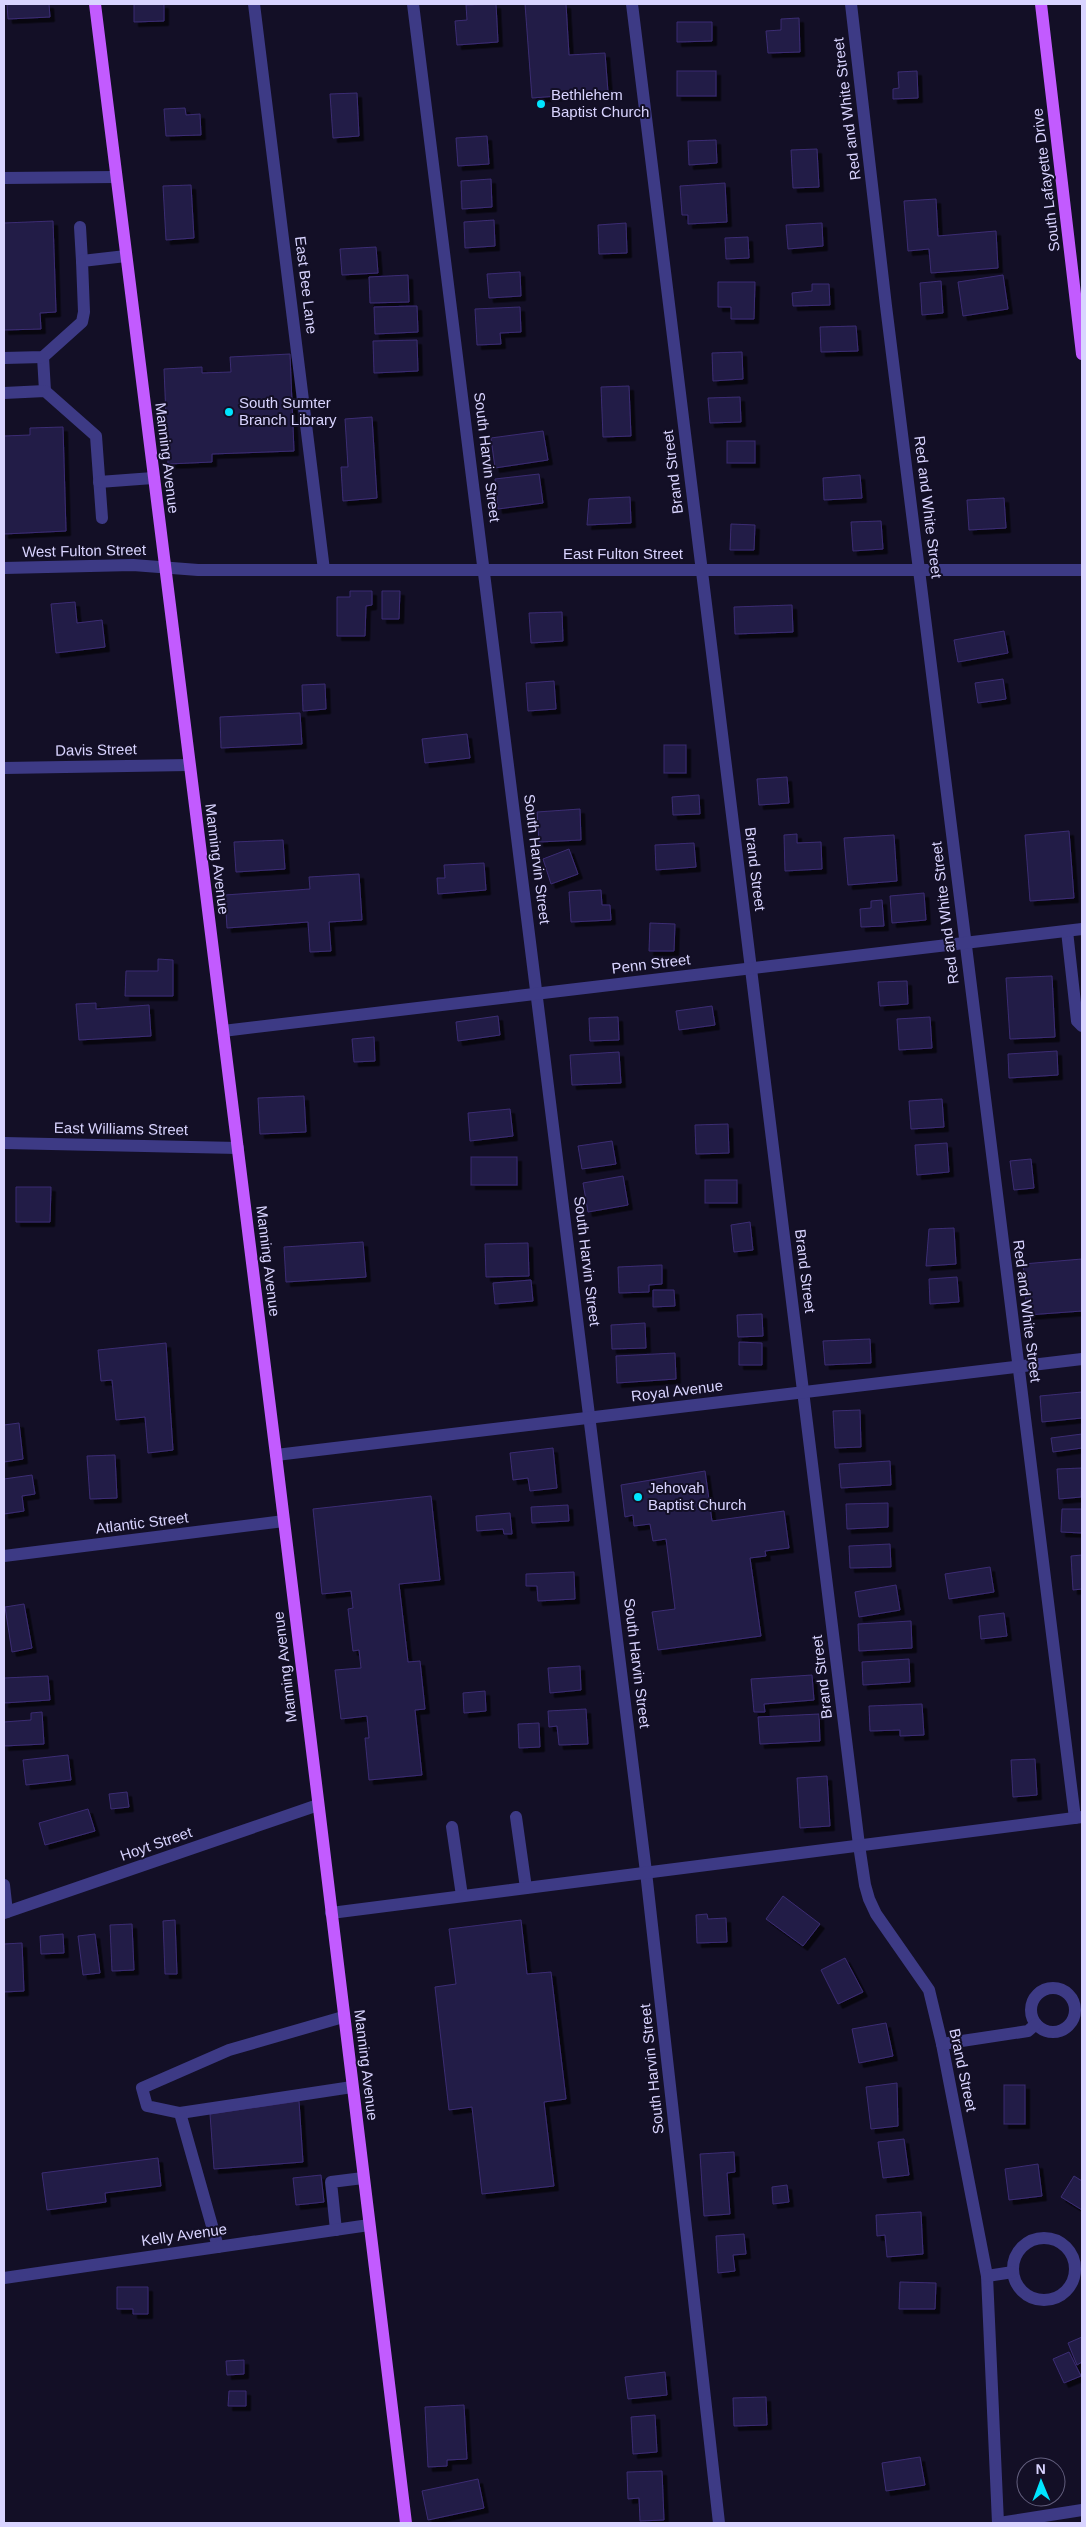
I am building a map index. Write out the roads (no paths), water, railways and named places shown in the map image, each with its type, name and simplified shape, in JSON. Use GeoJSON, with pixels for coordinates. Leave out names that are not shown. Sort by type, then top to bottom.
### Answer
{"type":"FeatureCollection","features":[{"type":"Feature","properties":{"kind":"main road","name":"Manning Avenue"},"geometry":{"type":"LineString","coordinates":[[95,4],[276,1455],[406,2523]]}},
{"type":"Feature","properties":{"kind":"main road","name":"South Lafayette Drive"},"geometry":{"type":"LineString","coordinates":[[1041,4],[1082,354]]}},
{"type":"Feature","properties":{"kind":"street","name":"East Bee Lane"},"geometry":{"type":"LineString","coordinates":[[254,4],[324,570]]}},
{"type":"Feature","properties":{"kind":"street","name":"South Harvin Street"},"geometry":{"type":"LineString","coordinates":[[413,4],[646,1872],[719,2523]]}},
{"type":"Feature","properties":{"kind":"street","name":"Brand Street"},"geometry":{"type":"LineString","coordinates":[[632,4],[859,1845],[869,1899],[876,1914],[926,1984],[942,2044],[987,2276],[998,2523]]}},
{"type":"Feature","properties":{"kind":"street","name":"Red and White Street"},"geometry":{"type":"LineString","coordinates":[[851,4],[1017,1367],[1079,1818]]}},
{"type":"Feature","properties":{"kind":"street"},"geometry":{"type":"LineString","coordinates":[[4,178],[116,176]]}},
{"type":"Feature","properties":{"kind":"street"},"geometry":{"type":"LineString","coordinates":[[4,358],[43,356],[82,322],[84,312],[80,227]]}},
{"type":"Feature","properties":{"kind":"street"},"geometry":{"type":"LineString","coordinates":[[82,260],[126,256]]}},
{"type":"Feature","properties":{"kind":"street"},"geometry":{"type":"LineString","coordinates":[[43,356],[45,391]]}},
{"type":"Feature","properties":{"kind":"street"},"geometry":{"type":"LineString","coordinates":[[4,393],[45,391],[96,436],[102,518]]}},
{"type":"Feature","properties":{"kind":"street"},"geometry":{"type":"LineString","coordinates":[[99,482],[153,478]]}},
{"type":"Feature","properties":{"kind":"street","name":"West Fulton Street"},"geometry":{"type":"LineString","coordinates":[[4,568],[133,565],[164,567]]}},
{"type":"Feature","properties":{"kind":"street","name":"East Fulton Street"},"geometry":{"type":"LineString","coordinates":[[164,567],[198,570],[1082,570]]}},
{"type":"Feature","properties":{"kind":"street","name":"Davis Street"},"geometry":{"type":"LineString","coordinates":[[4,768],[189,764]]}},
{"type":"Feature","properties":{"kind":"street","name":"Penn Street"},"geometry":{"type":"LineString","coordinates":[[223,1031],[1082,929]]}},
{"type":"Feature","properties":{"kind":"street"},"geometry":{"type":"LineString","coordinates":[[1067,931],[1076,968],[1077,1021],[1082,1026]]}},
{"type":"Feature","properties":{"kind":"street","name":"East Williams Street"},"geometry":{"type":"LineString","coordinates":[[4,1143],[238,1148]]}},
{"type":"Feature","properties":{"kind":"street","name":"Royal Avenue"},"geometry":{"type":"LineString","coordinates":[[276,1455],[1082,1359]]}},
{"type":"Feature","properties":{"kind":"street","name":"Atlantic Street"},"geometry":{"type":"LineString","coordinates":[[4,1556],[284,1521]]}},
{"type":"Feature","properties":{"kind":"street","name":"Hoyt Street"},"geometry":{"type":"LineString","coordinates":[[5,1913],[318,1805]]}},
{"type":"Feature","properties":{"kind":"street"},"geometry":{"type":"LineString","coordinates":[[516,1817],[526,1888]]}},
{"type":"Feature","properties":{"kind":"street"},"geometry":{"type":"LineString","coordinates":[[331,1913],[1079,1818]]}},
{"type":"Feature","properties":{"kind":"street"},"geometry":{"type":"LineString","coordinates":[[452,1827],[462,1896]]}},
{"type":"Feature","properties":{"kind":"street"},"geometry":{"type":"LineString","coordinates":[[4,1885],[5,1913]]}},
{"type":"Feature","properties":{"kind":"street"},"geometry":{"type":"LineString","coordinates":[[343,2017],[229,2050],[142,2088],[148,2106],[180,2113],[352,2087]]}},
{"type":"Feature","properties":{"kind":"street"},"geometry":{"type":"LineString","coordinates":[[942,2044],[1028,2031],[1036,2024]]}},
{"type":"Feature","properties":{"kind":"street"},"geometry":{"type":"LineString","coordinates":[[180,2113],[218,2247]]}},
{"type":"Feature","properties":{"kind":"street"},"geometry":{"type":"LineString","coordinates":[[336,2230],[331,2182],[363,2178]]}},
{"type":"Feature","properties":{"kind":"street","name":"Kelly Avenue"},"geometry":{"type":"LineString","coordinates":[[4,2278],[369,2225]]}},
{"type":"Feature","properties":{"kind":"street"},"geometry":{"type":"LineString","coordinates":[[1048,2238],[1059,2242],[1067,2248],[1074,2258],[1073,2282],[1058,2297],[1046,2300],[1035,2299],[1024,2293],[1015,2281],[1013,2272],[1017,2254],[1023,2245],[1034,2239],[1048,2238]]}},
{"type":"Feature","properties":{"kind":"street"},"geometry":{"type":"LineString","coordinates":[[987,2276],[1013,2272]]}},
{"type":"Feature","properties":{"kind":"street"},"geometry":{"type":"LineString","coordinates":[[998,2523],[1082,2510]]}},
{"type":"Feature","properties":{"kind":"place","name":"Bethlehem Baptist Church"},"geometry":{"type":"Point","coordinates":[541,104]}},
{"type":"Feature","properties":{"kind":"place","name":"South Sumter Branch Library"},"geometry":{"type":"Point","coordinates":[229,412]}},
{"type":"Feature","properties":{"kind":"place","name":"Jehovah Baptist Church"},"geometry":{"type":"Point","coordinates":[638,1497]}}]}
